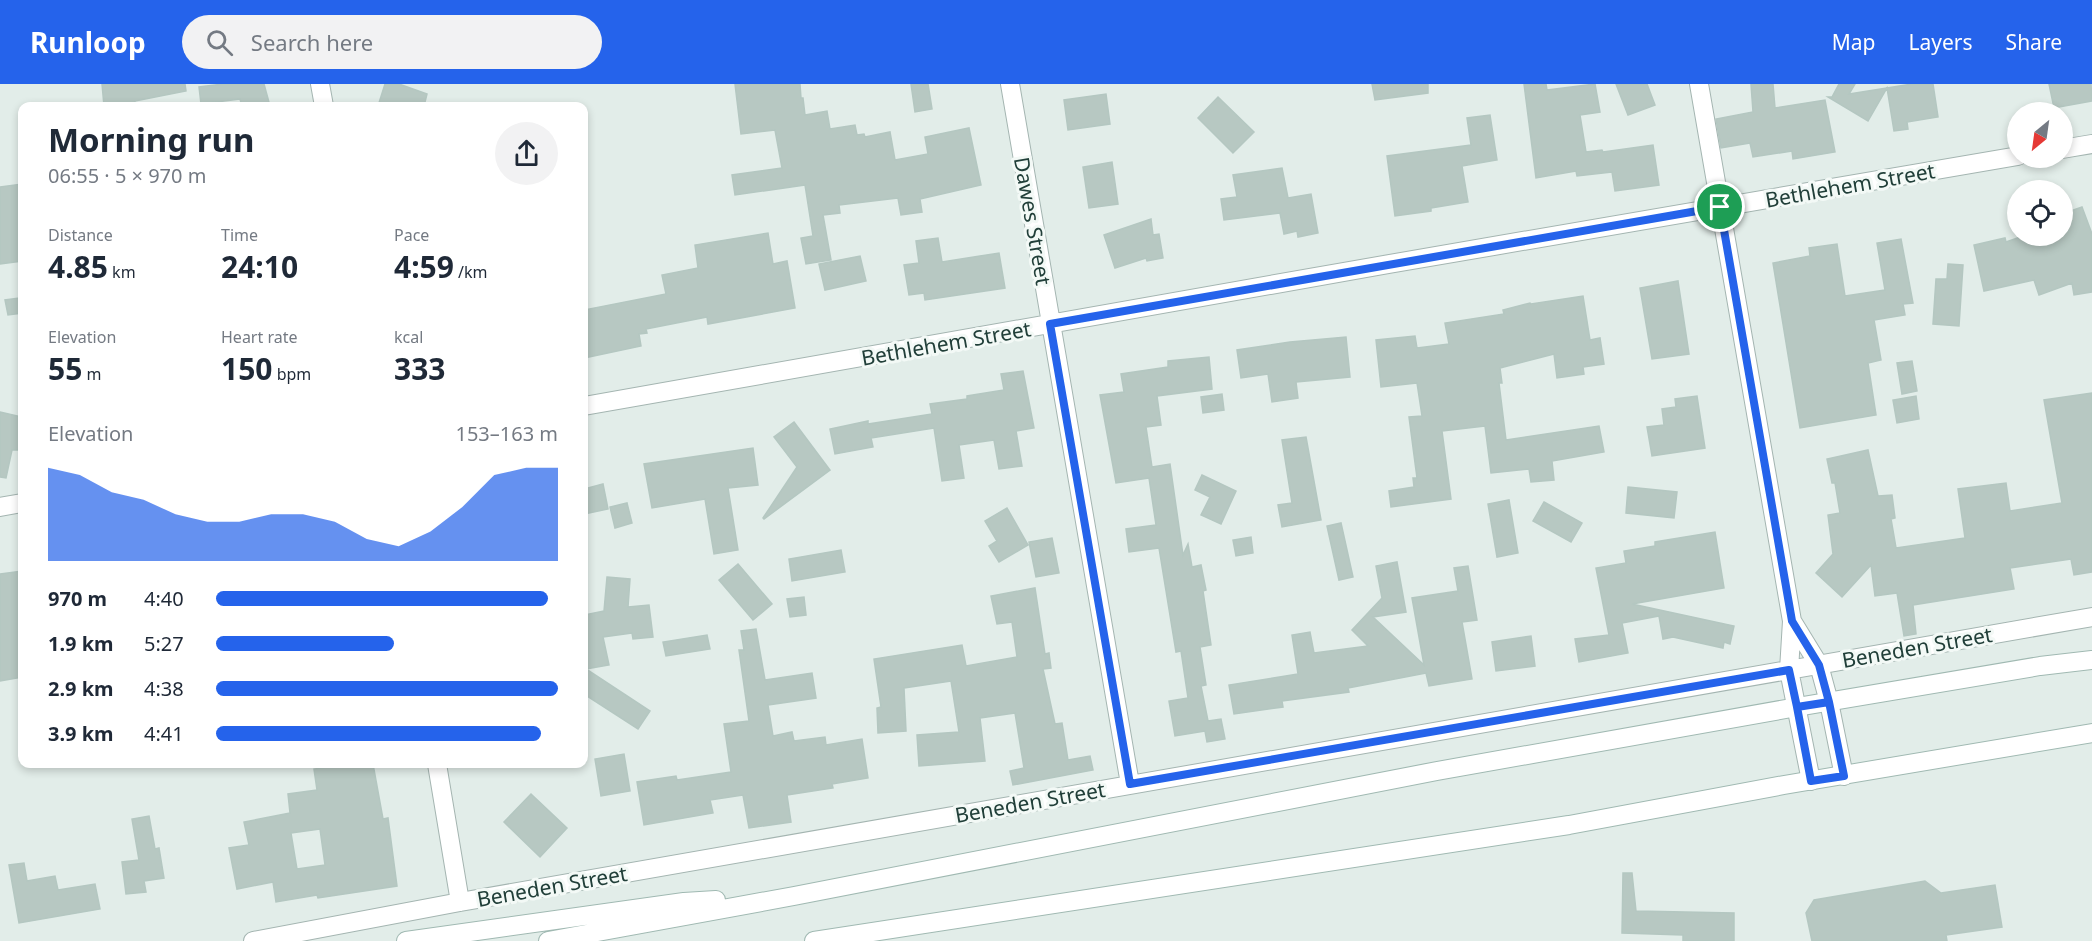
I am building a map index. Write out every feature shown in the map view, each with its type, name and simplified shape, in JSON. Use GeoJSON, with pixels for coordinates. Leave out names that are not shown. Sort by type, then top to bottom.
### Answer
{"type":"FeatureCollection","features":[{"type":"Feature","properties":{"kind":"street"},"geometry":{"type":"LineString","coordinates":[[320,84],[323,102]]}},
{"type":"Feature","properties":{"kind":"street","name":"Dawes Street"},"geometry":{"type":"LineString","coordinates":[[1010,84],[1130,784]]}},
{"type":"Feature","properties":{"kind":"street"},"geometry":{"type":"LineString","coordinates":[[1699,84],[1792,621],[1789,670],[1811,781]]}},
{"type":"Feature","properties":{"kind":"street"},"geometry":{"type":"LineString","coordinates":[[2073,147],[2092,144]]}},
{"type":"Feature","properties":{"kind":"street","name":"Bethlehem Street"},"geometry":{"type":"LineString","coordinates":[[588,405],[2007,158]]}},
{"type":"Feature","properties":{"kind":"street"},"geometry":{"type":"LineString","coordinates":[[0,507],[18,504]]}},
{"type":"Feature","properties":{"kind":"street","name":"Beneden Street"},"geometry":{"type":"LineString","coordinates":[[253,941],[460,902],[2092,617]]}},
{"type":"Feature","properties":{"kind":"street"},"geometry":{"type":"LineString","coordinates":[[1792,621],[1819,665],[1844,776]]}},
{"type":"Feature","properties":{"kind":"street","name":"Beneden Street"},"geometry":{"type":"LineString","coordinates":[[548,941],[794,896],[1437,771],[1797,707],[2040,666],[2092,660]]}},
{"type":"Feature","properties":{"kind":"street"},"geometry":{"type":"LineString","coordinates":[[814,941],[1569,825],[2092,733]]}},
{"type":"Feature","properties":{"kind":"street"},"geometry":{"type":"LineString","coordinates":[[438,768],[460,902]]}},
{"type":"Feature","properties":{"kind":"street"},"geometry":{"type":"LineString","coordinates":[[406,941],[684,902],[794,896]]}},
{"type":"Feature","properties":{"kind":"building"},"geometry":{"type":"Polygon","coordinates":[[[102,84],[185,84],[186,91],[135,102],[104,102],[102,84]]]}},
{"type":"Feature","properties":{"kind":"building"},"geometry":{"type":"Polygon","coordinates":[[[223,84],[264,84],[269,102],[241,102],[240,99],[201,102],[199,87],[223,84]]]}},
{"type":"Feature","properties":{"kind":"building"},"geometry":{"type":"Polygon","coordinates":[[[385,84],[399,84],[427,94],[425,102],[379,102],[385,84]]]}},
{"type":"Feature","properties":{"kind":"building"},"geometry":{"type":"Polygon","coordinates":[[[735,84],[800,84],[805,115],[827,111],[830,129],[855,125],[857,135],[864,134],[865,137],[890,132],[895,160],[928,154],[925,137],[969,128],[981,185],[920,199],[922,212],[901,215],[898,198],[839,205],[840,213],[823,215],[831,260],[806,264],[801,238],[813,236],[805,185],[735,195],[732,175],[782,168],[775,130],[741,134],[735,84]]]}},
{"type":"Feature","properties":{"kind":"building"},"geometry":{"type":"Polygon","coordinates":[[[911,84],[928,84],[932,109],[915,112],[911,84]]]}},
{"type":"Feature","properties":{"kind":"building"},"geometry":{"type":"Polygon","coordinates":[[[1372,84],[1428,84],[1428,93],[1375,100],[1372,84]]]}},
{"type":"Feature","properties":{"kind":"building"},"geometry":{"type":"Polygon","coordinates":[[[1524,84],[1546,84],[1547,90],[1595,84],[1600,112],[1580,115],[1586,152],[1653,145],[1659,185],[1615,191],[1612,172],[1577,176],[1576,171],[1536,178],[1524,84]]]}},
{"type":"Feature","properties":{"kind":"building"},"geometry":{"type":"Polygon","coordinates":[[[1616,84],[1647,84],[1655,105],[1628,115],[1616,84]]]}},
{"type":"Feature","properties":{"kind":"building"},"geometry":{"type":"Polygon","coordinates":[[[1751,84],[1773,84],[1775,108],[1825,100],[1835,152],[1793,159],[1792,151],[1753,157],[1750,143],[1721,148],[1716,119],[1753,112],[1751,84]]]}},
{"type":"Feature","properties":{"kind":"building"},"geometry":{"type":"Polygon","coordinates":[[[1839,84],[1855,84],[1849,94],[1912,84],[1933,84],[1938,117],[1907,122],[1908,129],[1894,131],[1887,88],[1868,121],[1828,97],[1832,97],[1839,84]]]}},
{"type":"Feature","properties":{"kind":"building"},"geometry":{"type":"Polygon","coordinates":[[[2049,84],[2091,84],[2092,101],[2073,104],[2073,102],[2053,102],[2049,84]]]}},
{"type":"Feature","properties":{"kind":"building"},"geometry":{"type":"Polygon","coordinates":[[[1106,94],[1110,124],[1068,130],[1064,100],[1106,94]]]}},
{"type":"Feature","properties":{"kind":"building"},"geometry":{"type":"Polygon","coordinates":[[[1218,97],[1254,132],[1233,153],[1198,118],[1218,97]]]}},
{"type":"Feature","properties":{"kind":"building"},"geometry":{"type":"Polygon","coordinates":[[[1490,115],[1497,160],[1462,166],[1468,202],[1431,208],[1431,211],[1395,216],[1387,156],[1471,145],[1467,118],[1490,115]]]}},
{"type":"Feature","properties":{"kind":"building"},"geometry":{"type":"Polygon","coordinates":[[[1112,162],[1118,204],[1089,208],[1083,167],[1112,162]]]}},
{"type":"Feature","properties":{"kind":"building"},"geometry":{"type":"Polygon","coordinates":[[[1282,168],[1288,198],[1311,194],[1318,233],[1298,237],[1297,231],[1284,234],[1280,213],[1224,220],[1221,199],[1237,197],[1233,175],[1282,168]]]}},
{"type":"Feature","properties":{"kind":"building"},"geometry":{"type":"Polygon","coordinates":[[[18,185],[18,262],[0,264],[0,187],[18,185]]]}},
{"type":"Feature","properties":{"kind":"building"},"geometry":{"type":"Polygon","coordinates":[[[2082,207],[2092,234],[2092,292],[2074,295],[2072,283],[2039,295],[2034,280],[1984,291],[1974,245],[2005,238],[2007,246],[2073,246],[2073,210],[2082,207]]]}},
{"type":"Feature","properties":{"kind":"building"},"geometry":{"type":"Polygon","coordinates":[[[1151,219],[1153,235],[1159,234],[1163,258],[1147,261],[1146,258],[1115,268],[1104,235],[1151,219]]]}},
{"type":"Feature","properties":{"kind":"building"},"geometry":{"type":"Polygon","coordinates":[[[768,233],[773,264],[787,261],[795,308],[708,324],[707,317],[646,329],[647,333],[639,334],[641,346],[588,357],[588,309],[666,294],[662,275],[698,268],[695,245],[768,233]]]}},
{"type":"Feature","properties":{"kind":"building"},"geometry":{"type":"Polygon","coordinates":[[[938,238],[942,262],[999,253],[1005,288],[925,300],[924,293],[909,295],[904,265],[919,263],[916,241],[938,238]]]}},
{"type":"Feature","properties":{"kind":"building"},"geometry":{"type":"Polygon","coordinates":[[[1901,239],[1913,303],[1903,304],[1905,315],[1874,320],[1881,360],[1868,363],[1876,415],[1800,428],[1773,263],[1810,256],[1809,248],[1837,244],[1845,296],[1885,290],[1877,243],[1901,239]]]}},
{"type":"Feature","properties":{"kind":"building"},"geometry":{"type":"Polygon","coordinates":[[[860,256],[866,281],[825,290],[819,264],[860,256]]]}},
{"type":"Feature","properties":{"kind":"building"},"geometry":{"type":"Polygon","coordinates":[[[1948,264],[1963,265],[1959,326],[1933,324],[1936,279],[1947,279],[1948,264]]]}},
{"type":"Feature","properties":{"kind":"building"},"geometry":{"type":"Polygon","coordinates":[[[1678,281],[1689,354],[1652,359],[1640,288],[1678,281]]]}},
{"type":"Feature","properties":{"kind":"building"},"geometry":{"type":"Polygon","coordinates":[[[1583,296],[1590,340],[1600,338],[1604,364],[1583,367],[1584,374],[1557,378],[1554,354],[1500,368],[1502,383],[1499,383],[1506,440],[1599,426],[1604,452],[1552,461],[1554,480],[1531,482],[1529,469],[1491,473],[1485,426],[1442,431],[1451,499],[1391,507],[1389,491],[1414,487],[1413,478],[1417,478],[1409,417],[1422,416],[1417,383],[1381,387],[1376,340],[1415,336],[1417,348],[1449,344],[1445,323],[1504,314],[1503,310],[1530,303],[1583,296]]]}},
{"type":"Feature","properties":{"kind":"building"},"geometry":{"type":"Polygon","coordinates":[[[18,298],[18,314],[8,315],[5,300],[18,298]]]}},
{"type":"Feature","properties":{"kind":"building"},"geometry":{"type":"Polygon","coordinates":[[[1346,337],[1350,377],[1296,382],[1298,398],[1272,402],[1268,374],[1241,378],[1237,350],[1346,337]]]}},
{"type":"Feature","properties":{"kind":"building"},"geometry":{"type":"Polygon","coordinates":[[[1209,357],[1212,389],[1157,396],[1161,425],[1146,427],[1152,467],[1170,464],[1183,555],[1188,544],[1192,567],[1201,565],[1206,590],[1203,591],[1211,645],[1200,647],[1206,685],[1201,686],[1208,721],[1221,719],[1225,739],[1207,742],[1205,731],[1175,736],[1169,701],[1188,698],[1181,651],[1176,652],[1159,548],[1129,552],[1126,529],[1156,525],[1149,478],[1116,483],[1100,395],[1124,392],[1121,374],[1168,367],[1168,361],[1209,357]]]}},
{"type":"Feature","properties":{"kind":"building"},"geometry":{"type":"Polygon","coordinates":[[[1912,361],[1917,391],[1902,394],[1897,363],[1912,361]]]}},
{"type":"Feature","properties":{"kind":"building"},"geometry":{"type":"Polygon","coordinates":[[[1023,371],[1034,428],[1016,431],[1022,466],[999,469],[994,440],[959,445],[964,478],[942,481],[934,428],[871,438],[873,447],[835,454],[830,429],[868,421],[868,424],[932,414],[930,404],[967,399],[967,396],[1004,390],[1001,374],[1023,371]]]}},
{"type":"Feature","properties":{"kind":"building"},"geometry":{"type":"Polygon","coordinates":[[[2092,393],[2092,572],[2074,575],[2071,559],[2010,568],[2014,589],[1913,605],[1916,634],[1904,636],[1897,593],[1875,596],[1871,565],[1842,597],[1816,573],[1833,554],[1828,515],[1840,513],[1835,483],[1832,483],[1827,459],[1868,450],[1878,496],[1892,495],[1895,518],[1891,519],[1896,548],[1965,538],[1958,489],[2006,483],[2010,511],[2062,503],[2044,400],[2092,393]]]}},
{"type":"Feature","properties":{"kind":"building"},"geometry":{"type":"Polygon","coordinates":[[[1222,394],[1224,410],[1203,413],[1201,397],[1222,394]]]}},
{"type":"Feature","properties":{"kind":"building"},"geometry":{"type":"Polygon","coordinates":[[[1697,396],[1705,448],[1652,456],[1647,427],[1664,425],[1662,409],[1676,407],[1675,399],[1697,396]]]}},
{"type":"Feature","properties":{"kind":"building"},"geometry":{"type":"Polygon","coordinates":[[[1916,396],[1919,419],[1897,423],[1893,400],[1916,396]]]}},
{"type":"Feature","properties":{"kind":"building"},"geometry":{"type":"Polygon","coordinates":[[[0,412],[18,416],[18,450],[12,450],[6,478],[0,477],[0,412]]]}},
{"type":"Feature","properties":{"kind":"building"},"geometry":{"type":"Polygon","coordinates":[[[794,422],[830,470],[764,519],[797,467],[774,437],[794,422]]]}},
{"type":"Feature","properties":{"kind":"building"},"geometry":{"type":"Polygon","coordinates":[[[1306,437],[1321,520],[1282,527],[1278,505],[1292,503],[1282,440],[1306,437]]]}},
{"type":"Feature","properties":{"kind":"building"},"geometry":{"type":"Polygon","coordinates":[[[753,448],[758,485],[728,488],[738,550],[714,554],[705,499],[652,508],[644,464],[753,448]]]}},
{"type":"Feature","properties":{"kind":"building"},"geometry":{"type":"Polygon","coordinates":[[[1202,475],[1236,491],[1221,524],[1201,515],[1210,497],[1195,490],[1202,475]]]}},
{"type":"Feature","properties":{"kind":"building"},"geometry":{"type":"Polygon","coordinates":[[[603,484],[608,509],[588,513],[588,488],[603,484]]]}},
{"type":"Feature","properties":{"kind":"building"},"geometry":{"type":"Polygon","coordinates":[[[1628,487],[1677,492],[1674,518],[1626,513],[1628,487]]]}},
{"type":"Feature","properties":{"kind":"building"},"geometry":{"type":"Polygon","coordinates":[[[1509,500],[1518,553],[1497,557],[1488,504],[1509,500]]]}},
{"type":"Feature","properties":{"kind":"building"},"geometry":{"type":"Polygon","coordinates":[[[1544,502],[1582,523],[1571,542],[1533,521],[1544,502]]]}},
{"type":"Feature","properties":{"kind":"building"},"geometry":{"type":"Polygon","coordinates":[[[627,503],[632,523],[615,528],[610,507],[627,503]]]}},
{"type":"Feature","properties":{"kind":"building"},"geometry":{"type":"Polygon","coordinates":[[[1007,508],[1028,545],[999,562],[989,546],[997,541],[985,521],[1007,508]]]}},
{"type":"Feature","properties":{"kind":"building"},"geometry":{"type":"Polygon","coordinates":[[[1341,523],[1353,577],[1339,580],[1327,526],[1341,523]]]}},
{"type":"Feature","properties":{"kind":"building"},"geometry":{"type":"Polygon","coordinates":[[[1715,532],[1724,588],[1632,604],[1734,626],[1730,644],[1724,642],[1723,648],[1673,637],[1663,639],[1659,616],[1622,623],[1628,653],[1579,662],[1575,639],[1609,635],[1596,568],[1626,563],[1624,551],[1655,546],[1655,542],[1715,532]]]}},
{"type":"Feature","properties":{"kind":"building"},"geometry":{"type":"Polygon","coordinates":[[[1251,537],[1253,553],[1236,556],[1233,540],[1251,537]]]}},
{"type":"Feature","properties":{"kind":"building"},"geometry":{"type":"Polygon","coordinates":[[[1052,538],[1059,573],[1036,577],[1029,542],[1052,538]]]}},
{"type":"Feature","properties":{"kind":"building"},"geometry":{"type":"Polygon","coordinates":[[[841,550],[845,572],[792,581],[789,559],[841,550]]]}},
{"type":"Feature","properties":{"kind":"building"},"geometry":{"type":"Polygon","coordinates":[[[1397,562],[1406,612],[1373,617],[1424,665],[1412,598],[1458,591],[1454,568],[1468,566],[1477,620],[1462,622],[1472,679],[1429,686],[1426,673],[1348,688],[1349,692],[1282,701],[1283,707],[1234,714],[1229,685],[1298,674],[1292,635],[1310,632],[1314,653],[1368,646],[1352,630],[1382,598],[1376,566],[1397,562]]]}},
{"type":"Feature","properties":{"kind":"building"},"geometry":{"type":"Polygon","coordinates":[[[738,564],[772,604],[753,620],[719,580],[738,564]]]}},
{"type":"Feature","properties":{"kind":"building"},"geometry":{"type":"Polygon","coordinates":[[[18,572],[18,678],[0,681],[0,574],[18,572]]]}},
{"type":"Feature","properties":{"kind":"building"},"geometry":{"type":"Polygon","coordinates":[[[607,577],[630,579],[628,607],[649,605],[653,637],[633,639],[632,633],[603,637],[609,665],[588,669],[588,614],[604,611],[607,577]]]}},
{"type":"Feature","properties":{"kind":"building"},"geometry":{"type":"Polygon","coordinates":[[[1035,588],[1045,654],[1049,653],[1051,668],[1043,669],[1055,724],[1062,723],[1068,760],[1090,756],[1093,770],[1013,785],[1010,771],[1024,768],[1015,713],[980,718],[985,761],[919,766],[917,735],[959,732],[951,681],[904,688],[906,731],[878,733],[877,708],[881,707],[874,659],[962,645],[966,666],[1017,657],[1012,622],[997,624],[991,596],[1035,588]]]}},
{"type":"Feature","properties":{"kind":"building"},"geometry":{"type":"Polygon","coordinates":[[[804,597],[806,615],[790,617],[787,599],[804,597]]]}},
{"type":"Feature","properties":{"kind":"building"},"geometry":{"type":"Polygon","coordinates":[[[756,629],[765,680],[812,673],[816,698],[768,705],[773,736],[792,732],[794,741],[825,737],[826,745],[862,739],[868,778],[832,784],[833,788],[787,795],[791,822],[749,828],[743,795],[710,800],[713,813],[644,825],[637,782],[676,776],[677,780],[731,772],[724,724],[749,721],[739,650],[744,650],[741,631],[756,629]]]}},
{"type":"Feature","properties":{"kind":"building"},"geometry":{"type":"Polygon","coordinates":[[[707,635],[710,649],[666,656],[663,642],[707,635]]]}},
{"type":"Feature","properties":{"kind":"building"},"geometry":{"type":"Polygon","coordinates":[[[1531,636],[1535,666],[1496,671],[1492,642],[1531,636]]]}},
{"type":"Feature","properties":{"kind":"building"},"geometry":{"type":"Polygon","coordinates":[[[588,670],[650,711],[638,729],[588,697],[588,670]]]}},
{"type":"Feature","properties":{"kind":"building"},"geometry":{"type":"Polygon","coordinates":[[[624,754],[630,791],[601,796],[595,759],[624,754]]]}},
{"type":"Feature","properties":{"kind":"building"},"geometry":{"type":"Polygon","coordinates":[[[374,768],[383,819],[388,818],[397,886],[276,902],[273,882],[237,889],[229,848],[249,845],[244,822],[290,813],[288,794],[317,790],[314,769],[374,768]],[[320,829],[291,833],[297,869],[325,865],[320,829]]]}},
{"type":"Feature","properties":{"kind":"building"},"geometry":{"type":"Polygon","coordinates":[[[531,794],[567,828],[540,857],[504,822],[531,794]]]}},
{"type":"Feature","properties":{"kind":"building"},"geometry":{"type":"Polygon","coordinates":[[[149,816],[155,849],[159,848],[164,878],[144,881],[146,892],[126,894],[122,862],[139,860],[132,819],[149,816]]]}},
{"type":"Feature","properties":{"kind":"building"},"geometry":{"type":"Polygon","coordinates":[[[24,863],[27,881],[55,876],[58,890],[95,884],[100,909],[19,923],[9,865],[24,863]]]}},
{"type":"Feature","properties":{"kind":"building"},"geometry":{"type":"Polygon","coordinates":[[[1623,873],[1632,873],[1636,911],[1734,913],[1734,941],[1683,941],[1683,935],[1622,933],[1623,873]]]}},
{"type":"Feature","properties":{"kind":"building"},"geometry":{"type":"Polygon","coordinates":[[[1925,881],[1941,893],[1995,885],[2002,927],[1946,935],[1947,941],[1812,941],[1806,913],[1814,900],[1925,881]]]}},
{"type":"Feature","properties":{"kind":"route"},"geometry":{"type":"LineString","coordinates":[[1720,207],[1050,324],[1130,784],[1789,670],[1797,707],[1829,702],[1844,776],[1811,781],[1797,707],[1829,702],[1819,665],[1792,621],[1720,207]]}}]}
